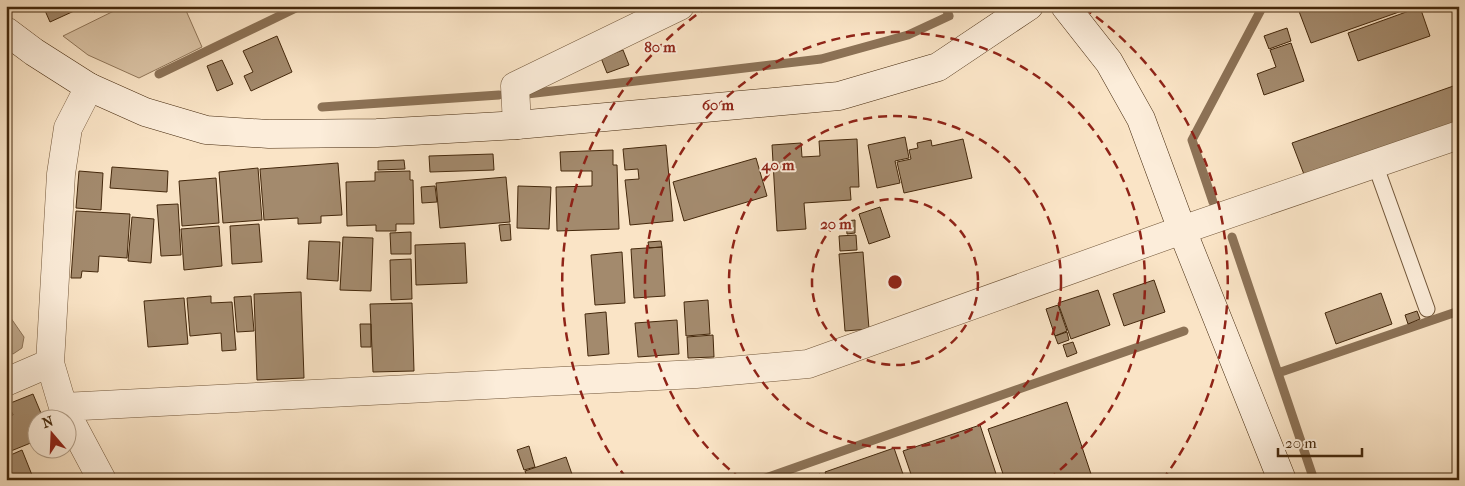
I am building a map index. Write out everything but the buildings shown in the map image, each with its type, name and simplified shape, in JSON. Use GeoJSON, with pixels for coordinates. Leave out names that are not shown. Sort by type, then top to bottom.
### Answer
{"type":"FeatureCollection","features":[{"type":"Feature","properties":{"kind":"street"},"geometry":{"type":"LineString","coordinates":[[517,125],[515,86],[680,6]]}},
{"type":"Feature","properties":{"kind":"street"},"geometry":{"type":"LineString","coordinates":[[6,31],[34,52],[88,86],[145,112],[206,130],[269,134],[377,133],[517,125],[839,96],[938,67],[1029,6]]}},
{"type":"Feature","properties":{"kind":"street"},"geometry":{"type":"LineString","coordinates":[[1065,6],[1108,62],[1141,119],[1182,230],[1282,480]]}},
{"type":"Feature","properties":{"kind":"street"},"geometry":{"type":"LineString","coordinates":[[88,86],[68,128],[61,174],[50,363],[63,407],[102,480]]}},
{"type":"Feature","properties":{"kind":"street"},"geometry":{"type":"LineString","coordinates":[[63,407],[696,374],[808,364],[1182,230],[1459,135]]}},
{"type":"Feature","properties":{"kind":"street"},"geometry":{"type":"LineString","coordinates":[[6,382],[50,363]]}},
{"type":"Feature","properties":{"kind":"lane"},"geometry":{"type":"LineString","coordinates":[[1375,164],[1427,308]]}},
{"type":"Feature","properties":{"kind":"shaded area"},"geometry":{"type":"Polygon","coordinates":[[[124,6],[184,6],[202,47],[139,78],[88,55],[63,36],[124,6]]]}},
{"type":"Feature","properties":{"kind":"shaded area"},"geometry":{"type":"Polygon","coordinates":[[[6,311],[24,337],[22,348],[13,354],[6,351],[6,311]]]}},
{"type":"Feature","properties":{"kind":"waterway"},"geometry":{"type":"LineString","coordinates":[[159,74],[300,6]]}},
{"type":"Feature","properties":{"kind":"waterway"},"geometry":{"type":"LineString","coordinates":[[527,94],[821,59],[908,35],[949,16],[945,6]]}},
{"type":"Feature","properties":{"kind":"waterway"},"geometry":{"type":"LineString","coordinates":[[1213,202],[1192,140],[1263,6]]}},
{"type":"Feature","properties":{"kind":"waterway"},"geometry":{"type":"LineString","coordinates":[[322,107],[499,95]]}},
{"type":"Feature","properties":{"kind":"waterway"},"geometry":{"type":"LineString","coordinates":[[1232,237],[1314,480]]}},
{"type":"Feature","properties":{"kind":"waterway"},"geometry":{"type":"LineString","coordinates":[[1278,373],[1459,311]]}},
{"type":"Feature","properties":{"kind":"waterway"},"geometry":{"type":"LineString","coordinates":[[760,480],[1184,331]]}}]}
